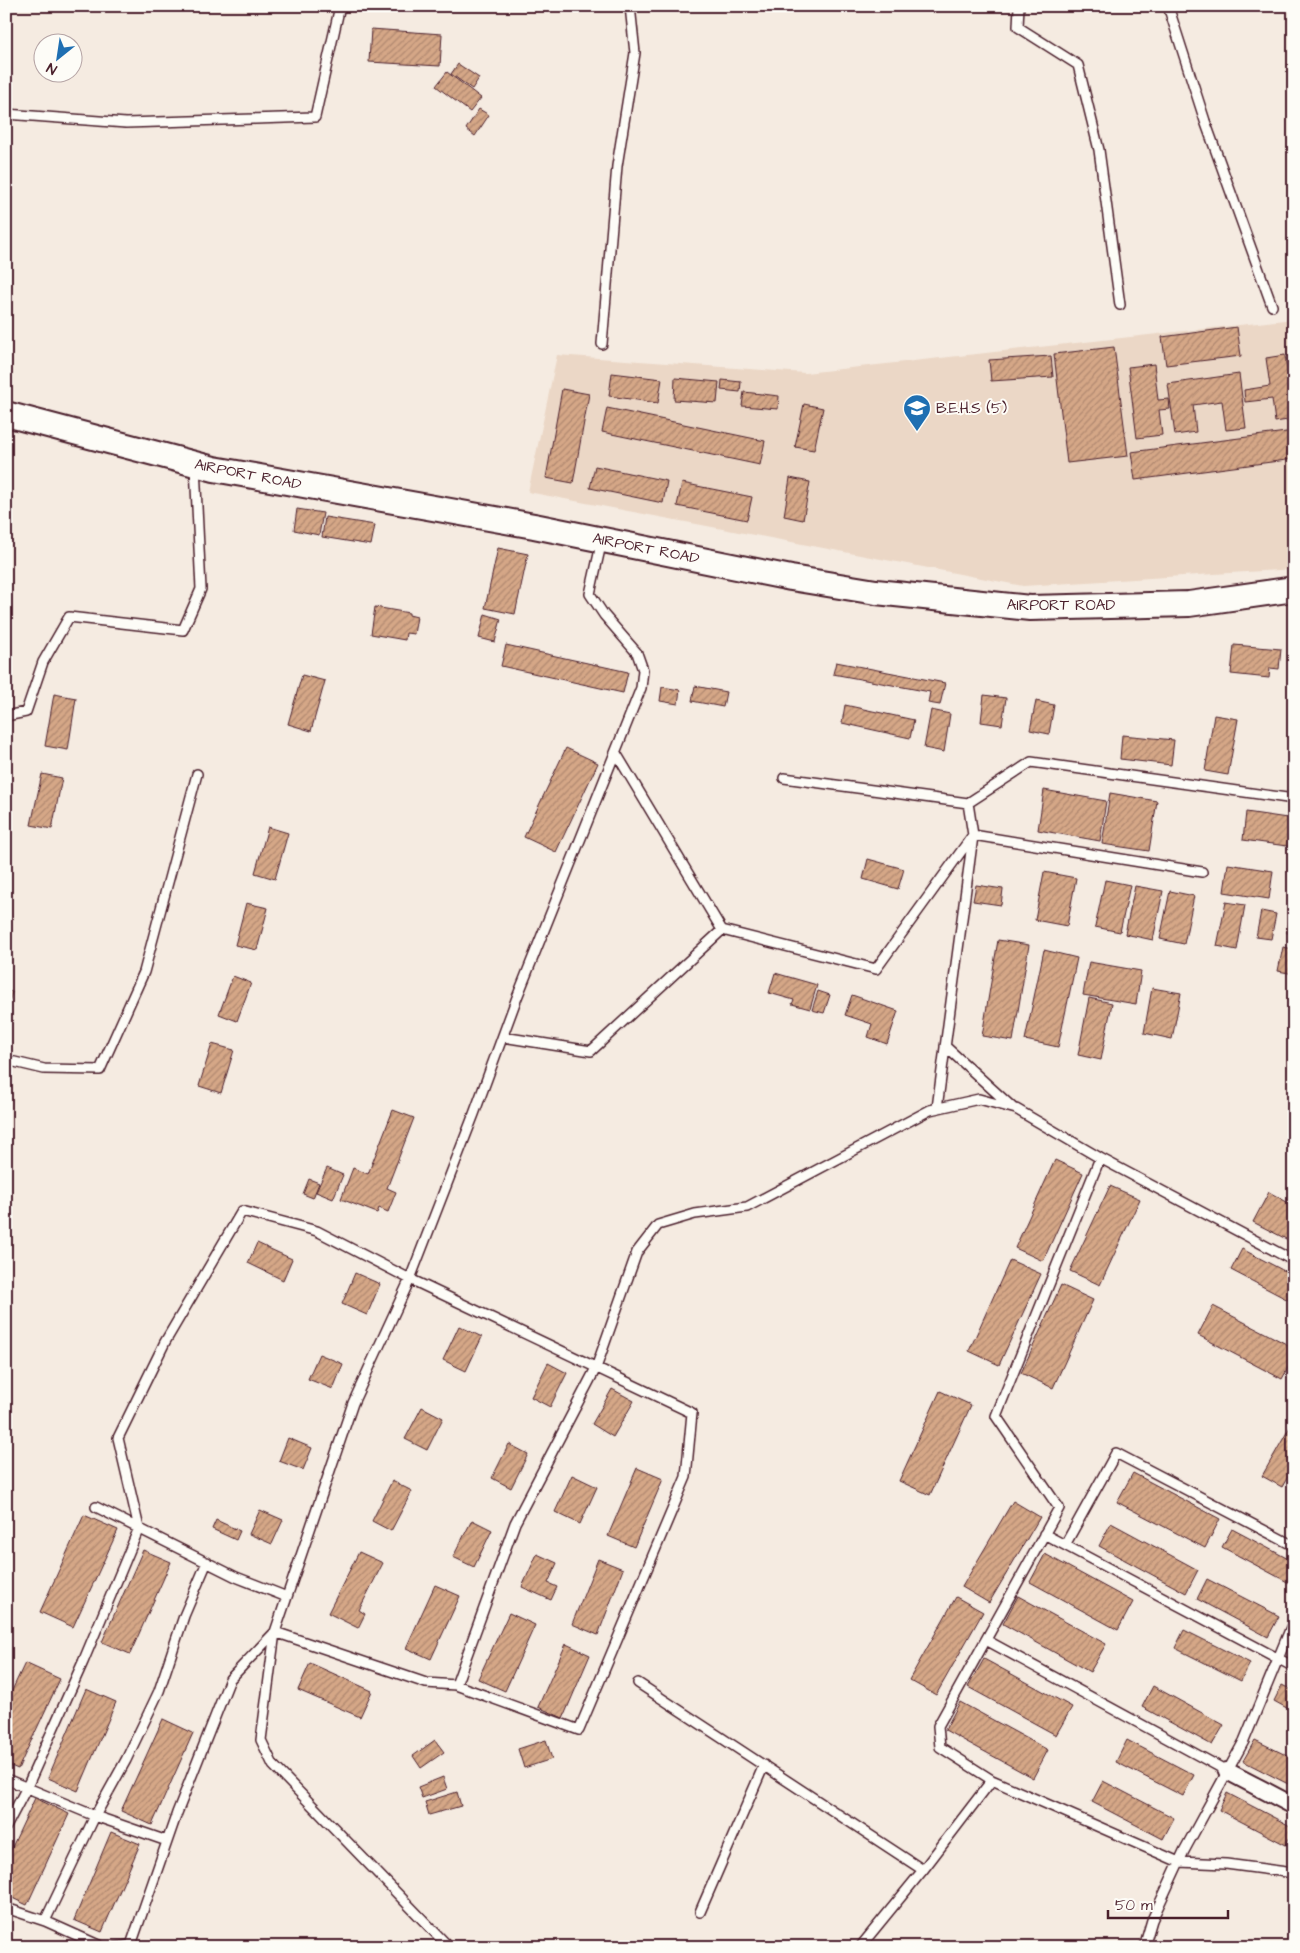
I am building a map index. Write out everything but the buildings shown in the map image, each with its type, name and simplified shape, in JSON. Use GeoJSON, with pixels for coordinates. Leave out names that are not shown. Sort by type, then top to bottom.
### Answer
{"type":"FeatureCollection","features":[{"type":"Feature","properties":{"kind":"main road","name":"AIRPORT ROAD"},"geometry":{"type":"LineString","coordinates":[[6,414],[214,469],[534,526],[876,592],[1030,608],[1189,604],[1294,589]]}},
{"type":"Feature","properties":{"kind":"street"},"geometry":{"type":"LineString","coordinates":[[1227,1771],[1294,1806]]}},
{"type":"Feature","properties":{"kind":"lane"},"geometry":{"type":"LineString","coordinates":[[6,114],[126,123],[315,117],[340,6]]}},
{"type":"Feature","properties":{"kind":"lane"},"geometry":{"type":"LineString","coordinates":[[602,344],[616,166],[635,53],[630,6]]}},
{"type":"Feature","properties":{"kind":"lane"},"geometry":{"type":"LineString","coordinates":[[1020,6],[1018,27],[1078,65],[1099,150],[1120,306]]}},
{"type":"Feature","properties":{"kind":"lane"},"geometry":{"type":"LineString","coordinates":[[1168,6],[1205,121],[1272,306]]}},
{"type":"Feature","properties":{"kind":"lane"},"geometry":{"type":"LineString","coordinates":[[6,716],[26,712],[43,662],[69,617],[183,630],[201,588],[195,464]]}},
{"type":"Feature","properties":{"kind":"lane"},"geometry":{"type":"LineString","coordinates":[[449,1947],[273,1765],[261,1740],[275,1632],[353,1403],[410,1279],[641,688],[643,670],[637,653],[604,615],[590,594],[602,539]]}},
{"type":"Feature","properties":{"kind":"lane"},"geometry":{"type":"LineString","coordinates":[[616,753],[722,930],[876,969],[973,834]]}},
{"type":"Feature","properties":{"kind":"lane"},"geometry":{"type":"LineString","coordinates":[[784,778],[968,803],[1031,762],[1294,800]]}},
{"type":"Feature","properties":{"kind":"lane"},"geometry":{"type":"LineString","coordinates":[[6,1060],[44,1069],[100,1070],[144,972],[197,774]]}},
{"type":"Feature","properties":{"kind":"lane"},"geometry":{"type":"LineString","coordinates":[[937,1108],[973,834],[968,803]]}},
{"type":"Feature","properties":{"kind":"lane"},"geometry":{"type":"LineString","coordinates":[[973,834],[1202,872]]}},
{"type":"Feature","properties":{"kind":"lane"},"geometry":{"type":"LineString","coordinates":[[503,1037],[591,1051],[722,930]]}},
{"type":"Feature","properties":{"kind":"lane"},"geometry":{"type":"LineString","coordinates":[[945,1046],[1016,1109],[1100,1158],[1294,1261]]}},
{"type":"Feature","properties":{"kind":"lane"},"geometry":{"type":"LineString","coordinates":[[456,1685],[515,1524],[596,1368],[637,1252],[658,1225],[695,1214],[747,1208],[930,1110],[979,1099],[1016,1109]]}},
{"type":"Feature","properties":{"kind":"lane"},"geometry":{"type":"LineString","coordinates":[[1100,1158],[996,1416],[1059,1508],[938,1726],[940,1747],[992,1780],[1178,1862],[1226,1864],[1294,1873]]}},
{"type":"Feature","properties":{"kind":"lane"},"geometry":{"type":"LineString","coordinates":[[6,1828],[83,1662],[139,1528],[118,1438],[165,1342],[242,1211],[316,1231],[410,1279],[692,1413],[686,1477],[579,1730],[456,1685],[426,1683],[275,1632]]}},
{"type":"Feature","properties":{"kind":"lane"},"geometry":{"type":"LineString","coordinates":[[1065,1545],[1116,1453],[1294,1546]]}},
{"type":"Feature","properties":{"kind":"lane"},"geometry":{"type":"LineString","coordinates":[[96,1507],[236,1577],[287,1597]]}},
{"type":"Feature","properties":{"kind":"lane"},"geometry":{"type":"LineString","coordinates":[[1044,1534],[1294,1667]]}},
{"type":"Feature","properties":{"kind":"lane"},"geometry":{"type":"LineString","coordinates":[[45,1921],[95,1816],[126,1760],[159,1691],[184,1616],[207,1562]]}},
{"type":"Feature","properties":{"kind":"lane"},"geometry":{"type":"LineString","coordinates":[[1144,1947],[1152,1920],[1178,1862],[1244,1741],[1294,1620]]}},
{"type":"Feature","properties":{"kind":"lane"},"geometry":{"type":"LineString","coordinates":[[116,1947],[131,1945],[167,1841],[230,1679],[275,1632]]}},
{"type":"Feature","properties":{"kind":"lane"},"geometry":{"type":"LineString","coordinates":[[986,1640],[1227,1771]]}},
{"type":"Feature","properties":{"kind":"lane"},"geometry":{"type":"LineString","coordinates":[[638,1683],[923,1870]]}},
{"type":"Feature","properties":{"kind":"lane"},"geometry":{"type":"LineString","coordinates":[[700,1912],[764,1765]]}},
{"type":"Feature","properties":{"kind":"lane"},"geometry":{"type":"LineString","coordinates":[[6,1779],[95,1816],[167,1841]]}},
{"type":"Feature","properties":{"kind":"lane"},"geometry":{"type":"LineString","coordinates":[[860,1947],[923,1870],[992,1780]]}},
{"type":"Feature","properties":{"kind":"lane"},"geometry":{"type":"LineString","coordinates":[[6,1908],[45,1921],[103,1947]]}},
{"type":"Feature","properties":{"kind":"shaded area","name":"B.E.H.S (5)"},"geometry":{"type":"Polygon","coordinates":[[[1294,319],[1294,569],[1023,586],[528,492],[557,355],[805,373],[1294,319]]]}},
{"type":"Feature","properties":{"kind":"place","name":"B.E.H.S (5)"},"geometry":{"type":"Point","coordinates":[917,432]}}]}
